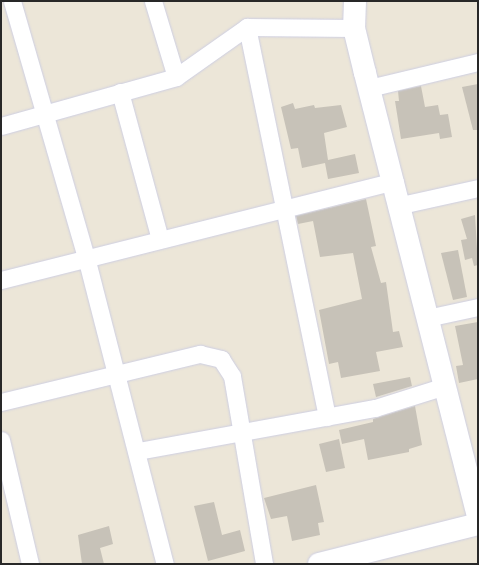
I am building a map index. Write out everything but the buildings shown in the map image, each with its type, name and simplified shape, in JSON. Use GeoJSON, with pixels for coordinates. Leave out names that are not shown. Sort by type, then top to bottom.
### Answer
{"type":"FeatureCollection","features":[{"type":"Feature","properties":{"kind":"street"},"geometry":{"type":"LineString","coordinates":[[12,1],[86,257],[138,451],[165,564]]}},
{"type":"Feature","properties":{"kind":"street"},"geometry":{"type":"LineString","coordinates":[[153,1],[176,77]]}},
{"type":"Feature","properties":{"kind":"street"},"geometry":{"type":"LineString","coordinates":[[355,1],[354,28],[395,181],[427,318],[478,516]]}},
{"type":"Feature","properties":{"kind":"street"},"geometry":{"type":"LineString","coordinates":[[1,126],[176,77],[247,27],[354,28]]}},
{"type":"Feature","properties":{"kind":"street"},"geometry":{"type":"LineString","coordinates":[[247,27],[286,209],[327,417]]}},
{"type":"Feature","properties":{"kind":"street"},"geometry":{"type":"LineString","coordinates":[[369,88],[478,62]]}},
{"type":"Feature","properties":{"kind":"street"},"geometry":{"type":"LineString","coordinates":[[120,92],[160,239]]}},
{"type":"Feature","properties":{"kind":"street"},"geometry":{"type":"LineString","coordinates":[[1,280],[86,257],[395,181]]}},
{"type":"Feature","properties":{"kind":"street"},"geometry":{"type":"LineString","coordinates":[[401,205],[478,188]]}},
{"type":"Feature","properties":{"kind":"street"},"geometry":{"type":"LineString","coordinates":[[427,318],[478,307]]}},
{"type":"Feature","properties":{"kind":"street"},"geometry":{"type":"LineString","coordinates":[[1,402],[117,372],[211,354],[221,359],[232,376],[264,564]]}},
{"type":"Feature","properties":{"kind":"street"},"geometry":{"type":"LineString","coordinates":[[138,451],[242,430],[375,408],[445,386]]}},
{"type":"Feature","properties":{"kind":"street"},"geometry":{"type":"LineString","coordinates":[[1,440],[30,564]]}},
{"type":"Feature","properties":{"kind":"street"},"geometry":{"type":"LineString","coordinates":[[318,564],[478,524]]}}]}
